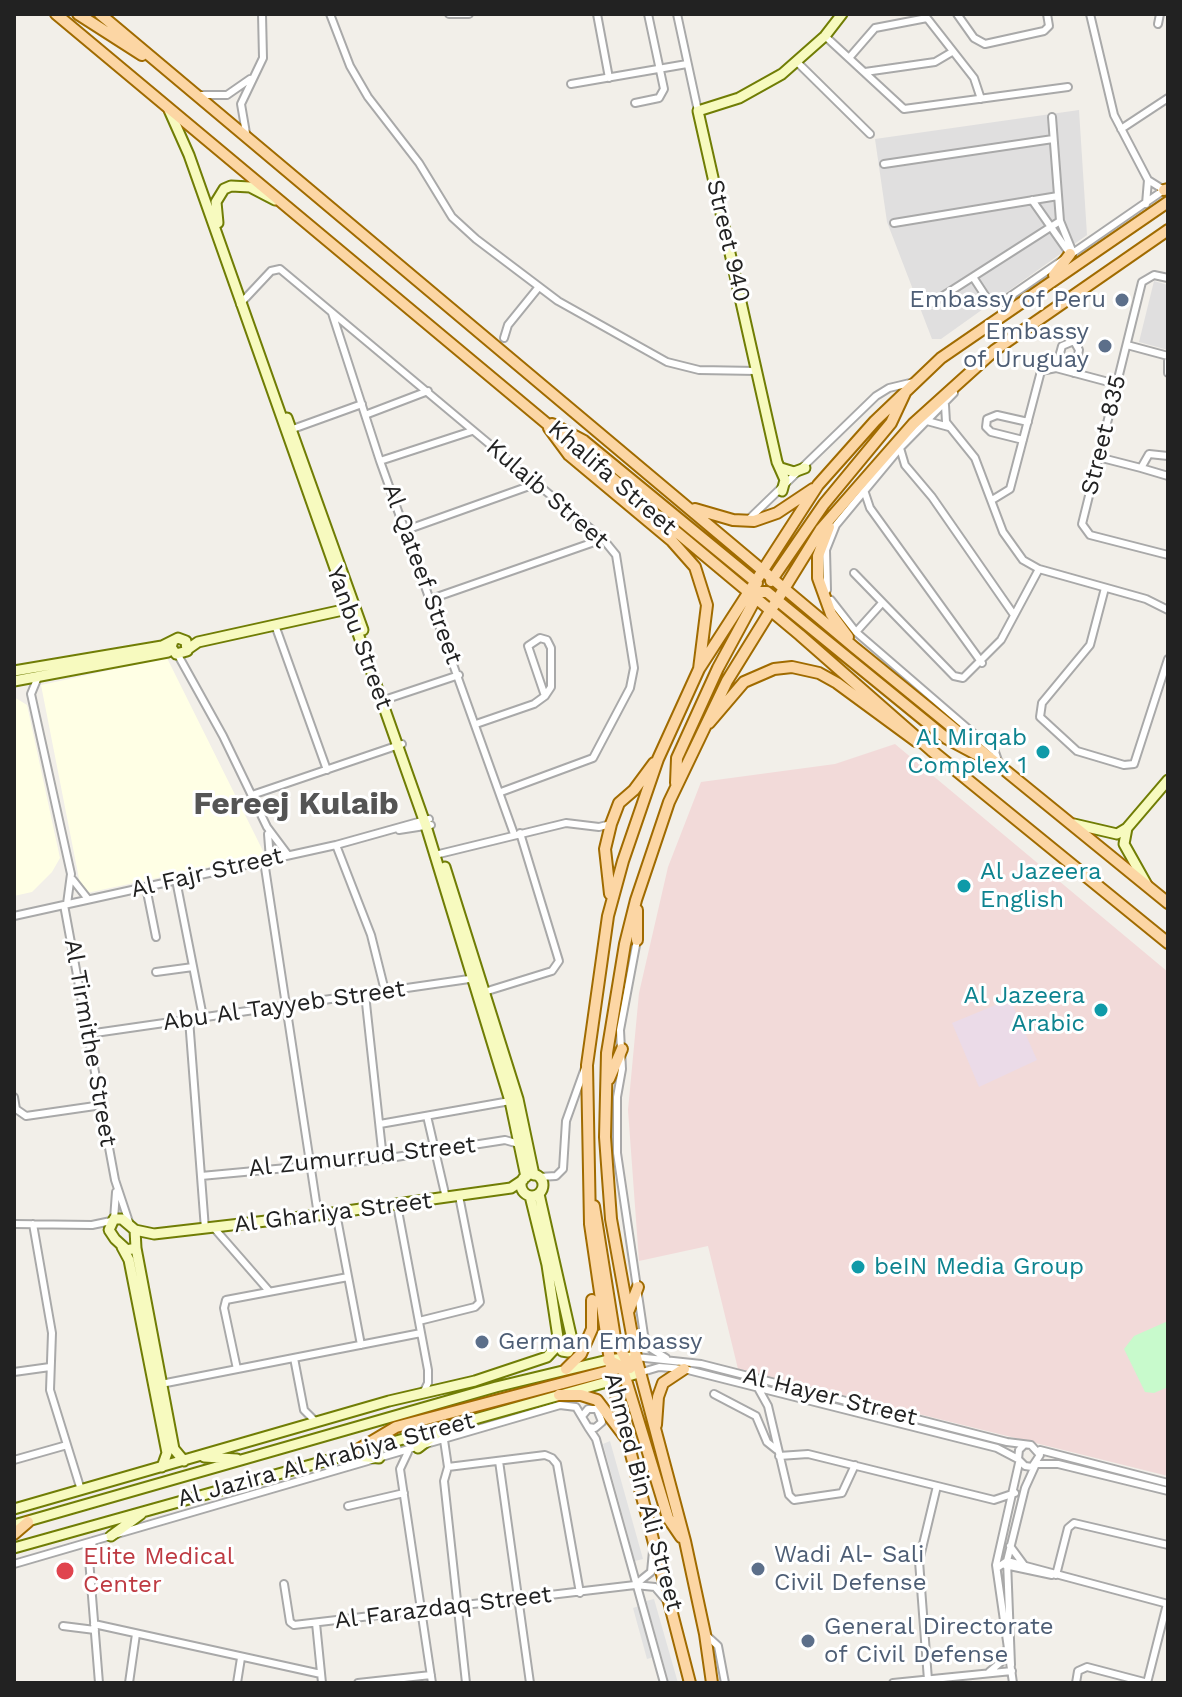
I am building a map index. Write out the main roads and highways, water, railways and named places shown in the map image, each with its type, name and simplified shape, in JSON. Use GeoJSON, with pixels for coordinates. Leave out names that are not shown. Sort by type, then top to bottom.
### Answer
{"type":"FeatureCollection","features":[{"type":"Feature","properties":{"kind":"main road","name":"Khalifa Street"},"geometry":{"type":"LineString","coordinates":[[56,14],[547,422],[763,589],[782,587],[1168,903]]}},
{"type":"Feature","properties":{"kind":"main road"},"geometry":{"type":"LineString","coordinates":[[78,14],[113,39],[155,61]]}},
{"type":"Feature","properties":{"kind":"main road","name":"Khalifa Street"},"geometry":{"type":"LineString","coordinates":[[100,14],[761,569],[768,609],[931,750],[1168,943]]}},
{"type":"Feature","properties":{"kind":"main road"},"geometry":{"type":"LineString","coordinates":[[761,569],[818,485],[914,382],[956,346],[1168,202]]}},
{"type":"Feature","properties":{"kind":"main road"},"geometry":{"type":"LineString","coordinates":[[782,587],[913,424],[995,350],[1168,230]]}},
{"type":"Feature","properties":{"kind":"main road"},"geometry":{"type":"LineString","coordinates":[[1048,282],[1071,254]]}},
{"type":"Feature","properties":{"kind":"main road"},"geometry":{"type":"LineString","coordinates":[[504,338],[508,346],[556,395]]}},
{"type":"Feature","properties":{"kind":"main road"},"geometry":{"type":"LineString","coordinates":[[676,787],[677,758],[718,668],[763,589],[824,504],[891,423],[906,391]]}},
{"type":"Feature","properties":{"kind":"main road"},"geometry":{"type":"LineString","coordinates":[[547,422],[562,448],[679,547],[695,567],[707,605],[699,669]]}},
{"type":"Feature","properties":{"kind":"main road"},"geometry":{"type":"LineString","coordinates":[[689,507],[746,521],[777,513],[818,485]]}},
{"type":"Feature","properties":{"kind":"main road"},"geometry":{"type":"LineString","coordinates":[[847,503],[823,537],[818,578],[831,614],[855,648]]}},
{"type":"Feature","properties":{"kind":"main road"},"geometry":{"type":"LineString","coordinates":[[763,589],[946,738],[1000,766]]}},
{"type":"Feature","properties":{"kind":"main road","name":"Ahmed Bin Ali Street"},"geometry":{"type":"LineString","coordinates":[[690,1683],[673,1605],[610,1370],[589,1210],[587,1065],[608,916],[658,759],[699,669],[763,589]]}},
{"type":"Feature","properties":{"kind":"main road","name":"Ahmed Bin Ali Street"},"geometry":{"type":"LineString","coordinates":[[712,1683],[685,1541],[656,1427],[639,1373],[627,1365],[629,1312],[611,1219],[605,1137],[606,1088],[611,1022],[636,900],[676,787],[768,609]]}},
{"type":"Feature","properties":{"kind":"main road"},"geometry":{"type":"LineString","coordinates":[[705,726],[744,682],[774,669],[792,667],[819,673],[837,683],[931,750]]}},
{"type":"Feature","properties":{"kind":"main road"},"geometry":{"type":"LineString","coordinates":[[608,916],[610,881],[605,845],[611,824],[619,803],[632,793],[658,759]]}},
{"type":"Feature","properties":{"kind":"main road"},"geometry":{"type":"LineString","coordinates":[[636,900],[637,940]]}},
{"type":"Feature","properties":{"kind":"main road"},"geometry":{"type":"LineString","coordinates":[[606,1088],[622,1049]]}},
{"type":"Feature","properties":{"kind":"main road"},"geometry":{"type":"LineString","coordinates":[[588,1177],[615,1338],[627,1365],[668,1518],[685,1541]]}},
{"type":"Feature","properties":{"kind":"main road"},"geometry":{"type":"LineString","coordinates":[[566,1369],[584,1349],[592,1329],[587,1244],[589,1210]]}},
{"type":"Feature","properties":{"kind":"main road"},"geometry":{"type":"LineString","coordinates":[[629,1312],[638,1287]]}},
{"type":"Feature","properties":{"kind":"main road"},"geometry":{"type":"LineString","coordinates":[[359,1449],[396,1427],[627,1365]]}},
{"type":"Feature","properties":{"kind":"main road"},"geometry":{"type":"LineString","coordinates":[[656,1427],[660,1414],[658,1397],[663,1383],[684,1369]]}},
{"type":"Feature","properties":{"kind":"main road"},"geometry":{"type":"LineString","coordinates":[[559,1395],[581,1395],[603,1403],[632,1448]]}},
{"type":"Feature","properties":{"kind":"main road"},"geometry":{"type":"LineString","coordinates":[[14,1534],[28,1522]]}},
{"type":"Feature","properties":{"kind":"place","name":"Embassy of Peru"},"geometry":{"type":"Point","coordinates":[1122,300]}},
{"type":"Feature","properties":{"kind":"place","name":"Embassy of Uruguay"},"geometry":{"type":"Point","coordinates":[1105,346]}},
{"type":"Feature","properties":{"kind":"place","name":"Al Mirqab Complex 1"},"geometry":{"type":"Point","coordinates":[1043,752]}},
{"type":"Feature","properties":{"kind":"place","name":"Al Jazeera English"},"geometry":{"type":"Point","coordinates":[964,886]}},
{"type":"Feature","properties":{"kind":"place","name":"Al Jazeera Arabic"},"geometry":{"type":"Point","coordinates":[1101,1010]}},
{"type":"Feature","properties":{"kind":"place","name":"beIN Media Group"},"geometry":{"type":"Point","coordinates":[858,1267]}},
{"type":"Feature","properties":{"kind":"place","name":"German Embassy"},"geometry":{"type":"Point","coordinates":[482,1342]}},
{"type":"Feature","properties":{"kind":"place","name":"Wadi Al- Sali Civil Defense"},"geometry":{"type":"Point","coordinates":[758,1569]}},
{"type":"Feature","properties":{"kind":"place","name":"Elite Medical Center"},"geometry":{"type":"Point","coordinates":[65,1571]}},
{"type":"Feature","properties":{"kind":"place","name":"General Directorate of Civil Defense"},"geometry":{"type":"Point","coordinates":[808,1641]}},
{"type":"Feature","properties":{"kind":"district","name":"Fereej Kulaib"},"geometry":{"type":"Point","coordinates":[296,805]}}]}
